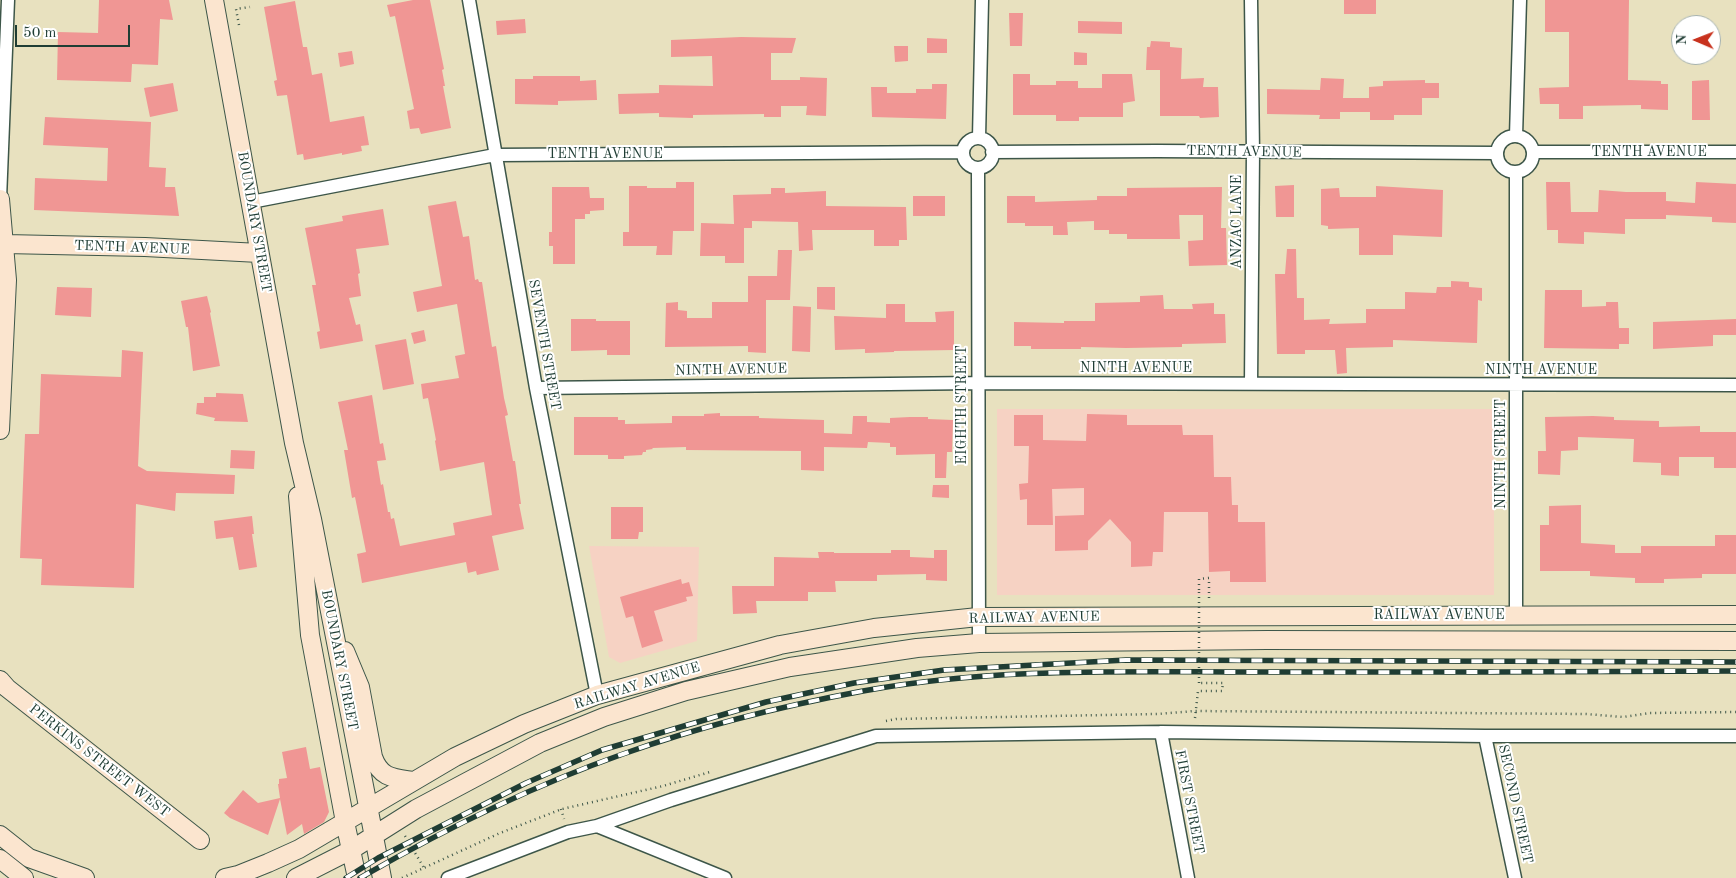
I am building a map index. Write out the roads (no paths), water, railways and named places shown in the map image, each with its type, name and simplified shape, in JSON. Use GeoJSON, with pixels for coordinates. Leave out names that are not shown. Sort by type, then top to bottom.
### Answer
{"type":"FeatureCollection","features":[{"type":"Feature","properties":{"kind":"main road","name":"BOUNDARY STREET"},"geometry":{"type":"LineString","coordinates":[[214,0],[294,443],[312,519],[382,878]]}},
{"type":"Feature","properties":{"kind":"main road"},"geometry":{"type":"LineString","coordinates":[[0,199],[5,244],[6,280],[0,430]]}},
{"type":"Feature","properties":{"kind":"main road","name":"TENTH AVENUE"},"geometry":{"type":"LineString","coordinates":[[5,244],[146,247],[259,253]]}},
{"type":"Feature","properties":{"kind":"main road","name":"BOUNDARY STREET"},"geometry":{"type":"LineString","coordinates":[[294,443],[310,635],[344,822],[357,878]]}},
{"type":"Feature","properties":{"kind":"main road","name":"RAILWAY AVENUE"},"geometry":{"type":"LineString","coordinates":[[225,878],[238,875],[299,849],[455,756],[524,724],[597,695],[780,645],[874,628],[978,617],[1736,615]]}},
{"type":"Feature","properties":{"kind":"main road"},"geometry":{"type":"LineString","coordinates":[[331,618],[360,686],[376,765],[380,771],[391,778],[414,781]]}},
{"type":"Feature","properties":{"kind":"main road","name":"RAILWAY AVENUE"},"geometry":{"type":"LineString","coordinates":[[296,878],[351,850],[416,809],[540,743],[604,717],[686,692],[790,667],[917,648],[979,642],[1267,640],[1736,641]]}},
{"type":"Feature","properties":{"kind":"main road","name":"PERKINS STREET WEST"},"geometry":{"type":"LineString","coordinates":[[0,680],[7,688],[200,840]]}},
{"type":"Feature","properties":{"kind":"main road"},"geometry":{"type":"LineString","coordinates":[[0,835],[29,858],[85,878]]}},
{"type":"Feature","properties":{"kind":"main road"},"geometry":{"type":"LineString","coordinates":[[0,859],[24,878]]}},
{"type":"Feature","properties":{"kind":"street"},"geometry":{"type":"LineString","coordinates":[[0,199],[8,0]]}},
{"type":"Feature","properties":{"kind":"street","name":"SEVENTH STREET"},"geometry":{"type":"LineString","coordinates":[[469,0],[494,155],[536,388],[597,695]]}},
{"type":"Feature","properties":{"kind":"street"},"geometry":{"type":"LineString","coordinates":[[979,138],[982,0]]}},
{"type":"Feature","properties":{"kind":"street","name":"ANZAC LANE"},"geometry":{"type":"LineString","coordinates":[[1250,0],[1253,152],[1251,383]]}},
{"type":"Feature","properties":{"kind":"street"},"geometry":{"type":"LineString","coordinates":[[1516,136],[1520,0]]}},
{"type":"Feature","properties":{"kind":"street"},"geometry":{"type":"LineString","coordinates":[[1510,136],[1516,136],[1527,141],[1533,152],[1532,159],[1529,166],[1523,170],[1510,172],[1500,165],[1496,153],[1500,142],[1510,136]]}},
{"type":"Feature","properties":{"kind":"street"},"geometry":{"type":"LineString","coordinates":[[979,138],[990,144],[992,157],[986,165],[978,168],[969,165],[965,161],[963,152],[968,142],[979,138]]}},
{"type":"Feature","properties":{"kind":"street","name":"TENTH AVENUE"},"geometry":{"type":"LineString","coordinates":[[251,202],[494,155],[963,152]]}},
{"type":"Feature","properties":{"kind":"street","name":"TENTH AVENUE"},"geometry":{"type":"LineString","coordinates":[[992,152],[1496,153]]}},
{"type":"Feature","properties":{"kind":"street","name":"TENTH AVENUE"},"geometry":{"type":"LineString","coordinates":[[1533,152],[1736,152]]}},
{"type":"Feature","properties":{"kind":"street","name":"EIGHTH STREET"},"geometry":{"type":"LineString","coordinates":[[978,168],[979,642]]}},
{"type":"Feature","properties":{"kind":"street","name":"NINTH STREET"},"geometry":{"type":"LineString","coordinates":[[1516,172],[1516,615]]}},
{"type":"Feature","properties":{"kind":"street","name":"NINTH AVENUE"},"geometry":{"type":"LineString","coordinates":[[536,388],[977,383],[1736,385]]}},
{"type":"Feature","properties":{"kind":"street"},"geometry":{"type":"LineString","coordinates":[[448,878],[568,832],[597,826],[671,800],[876,736],[1161,732],[1485,736],[1736,736]]}},
{"type":"Feature","properties":{"kind":"street","name":"FIRST STREET"},"geometry":{"type":"LineString","coordinates":[[1161,732],[1188,878]]}},
{"type":"Feature","properties":{"kind":"street","name":"SECOND STREET"},"geometry":{"type":"LineString","coordinates":[[1485,736],[1515,878]]}},
{"type":"Feature","properties":{"kind":"street"},"geometry":{"type":"LineString","coordinates":[[597,826],[725,878]]}},
{"type":"Feature","properties":{"kind":"railway"},"geometry":{"type":"LineString","coordinates":[[346,878],[378,858],[526,783],[602,750],[766,702],[854,683],[944,670],[1126,660],[1736,662]]}},
{"type":"Feature","properties":{"kind":"railway"},"geometry":{"type":"LineString","coordinates":[[360,878],[488,810],[555,780],[623,754],[682,734],[772,710],[912,683],[1011,674],[1110,672],[1736,671]]}}]}
